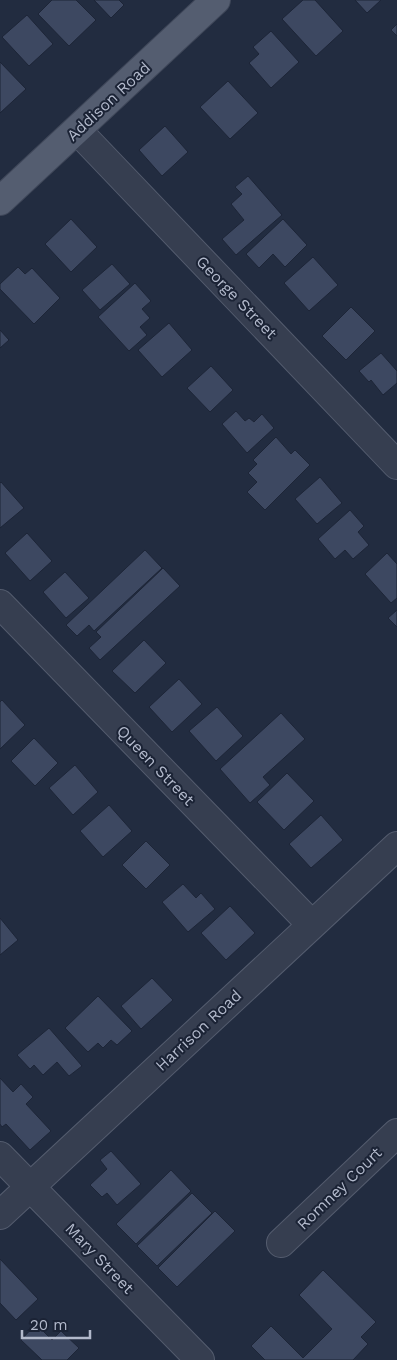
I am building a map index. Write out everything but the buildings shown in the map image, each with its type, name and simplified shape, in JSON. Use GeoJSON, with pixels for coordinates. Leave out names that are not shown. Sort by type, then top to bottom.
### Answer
{"type":"FeatureCollection","features":[{"type":"Feature","properties":{"kind":"main road","name":"Addison Road"},"geometry":{"type":"LineString","coordinates":[[0,201],[216,0]]}},
{"type":"Feature","properties":{"kind":"street","name":"George Street"},"geometry":{"type":"LineString","coordinates":[[77,130],[397,465]]}},
{"type":"Feature","properties":{"kind":"street","name":"Queen Street"},"geometry":{"type":"LineString","coordinates":[[0,604],[312,925]]}},
{"type":"Feature","properties":{"kind":"street","name":"Harrison Road"},"geometry":{"type":"LineString","coordinates":[[0,1215],[397,846]]}},
{"type":"Feature","properties":{"kind":"street","name":"Romney Court"},"geometry":{"type":"LineString","coordinates":[[281,1243],[397,1133]]}},
{"type":"Feature","properties":{"kind":"street","name":"Mary Street"},"geometry":{"type":"LineString","coordinates":[[0,1156],[200,1360]]}}]}
